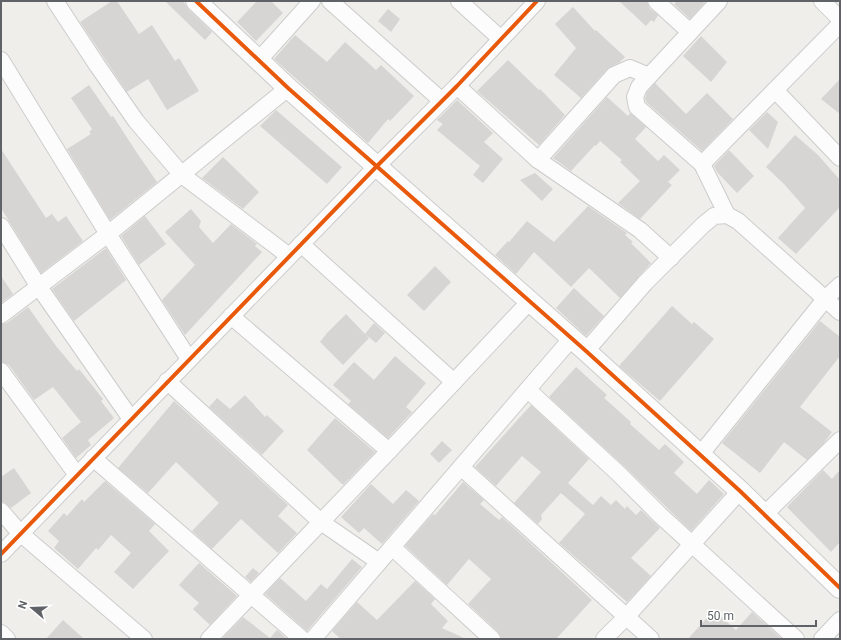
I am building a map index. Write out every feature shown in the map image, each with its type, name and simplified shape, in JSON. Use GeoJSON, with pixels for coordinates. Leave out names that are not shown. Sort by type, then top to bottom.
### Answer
{"type":"FeatureCollection","features":[{"type":"Feature","properties":{"kind":"street"},"geometry":{"type":"LineString","coordinates":[[55,1],[136,120],[182,175],[289,256]]}},
{"type":"Feature","properties":{"kind":"street"},"geometry":{"type":"LineString","coordinates":[[259,60],[312,1]]}},
{"type":"Feature","properties":{"kind":"street"},"geometry":{"type":"LineString","coordinates":[[330,1],[442,100]]}},
{"type":"Feature","properties":{"kind":"street"},"geometry":{"type":"LineString","coordinates":[[459,1],[501,39]]}},
{"type":"Feature","properties":{"kind":"street"},"geometry":{"type":"LineString","coordinates":[[1,554],[289,256],[457,86],[537,1]]}},
{"type":"Feature","properties":{"kind":"street"},"geometry":{"type":"LineString","coordinates":[[656,1],[690,32]]}},
{"type":"Feature","properties":{"kind":"street"},"geometry":{"type":"LineString","coordinates":[[719,1],[639,87],[635,97],[637,107],[702,164],[727,215]]}},
{"type":"Feature","properties":{"kind":"street"},"geometry":{"type":"LineString","coordinates":[[822,1],[840,19]]}},
{"type":"Feature","properties":{"kind":"street"},"geometry":{"type":"LineString","coordinates":[[199,2],[288,88],[579,345],[740,491],[840,588]]}},
{"type":"Feature","properties":{"kind":"street"},"geometry":{"type":"LineString","coordinates":[[702,164],[840,24]]}},
{"type":"Feature","properties":{"kind":"street"},"geometry":{"type":"LineString","coordinates":[[1,60],[108,234],[189,359]]}},
{"type":"Feature","properties":{"kind":"street"},"geometry":{"type":"LineString","coordinates":[[538,160],[614,75],[630,68],[649,76]]}},
{"type":"Feature","properties":{"kind":"street"},"geometry":{"type":"LineString","coordinates":[[457,86],[538,160],[640,230],[671,258]]}},
{"type":"Feature","properties":{"kind":"street"},"geometry":{"type":"LineString","coordinates":[[1,315],[108,234],[288,88]]}},
{"type":"Feature","properties":{"kind":"street"},"geometry":{"type":"LineString","coordinates":[[775,90],[840,158]]}},
{"type":"Feature","properties":{"kind":"street"},"geometry":{"type":"LineString","coordinates":[[321,636],[379,562],[528,390],[579,345],[714,216],[727,215],[738,221],[840,312]]}},
{"type":"Feature","properties":{"kind":"street"},"geometry":{"type":"LineString","coordinates":[[1,226],[39,287],[131,419]]}},
{"type":"Feature","properties":{"kind":"street"},"geometry":{"type":"LineString","coordinates":[[301,244],[454,382]]}},
{"type":"Feature","properties":{"kind":"street"},"geometry":{"type":"LineString","coordinates":[[700,455],[826,298],[840,285]]}},
{"type":"Feature","properties":{"kind":"street"},"geometry":{"type":"LineString","coordinates":[[209,639],[529,302]]}},
{"type":"Feature","properties":{"kind":"street"},"geometry":{"type":"LineString","coordinates":[[231,316],[389,451]]}},
{"type":"Feature","properties":{"kind":"street"},"geometry":{"type":"LineString","coordinates":[[1,371],[77,475]]}},
{"type":"Feature","properties":{"kind":"street"},"geometry":{"type":"LineString","coordinates":[[168,381],[321,522],[379,562]]}},
{"type":"Feature","properties":{"kind":"street"},"geometry":{"type":"LineString","coordinates":[[528,390],[619,474],[660,515],[796,639]]}},
{"type":"Feature","properties":{"kind":"street"},"geometry":{"type":"LineString","coordinates":[[764,515],[840,440]]}},
{"type":"Feature","properties":{"kind":"street"},"geometry":{"type":"LineString","coordinates":[[93,458],[302,639]]}},
{"type":"Feature","properties":{"kind":"street"},"geometry":{"type":"LineString","coordinates":[[461,467],[651,639]]}},
{"type":"Feature","properties":{"kind":"street"},"geometry":{"type":"LineString","coordinates":[[604,639],[627,616],[740,491]]}},
{"type":"Feature","properties":{"kind":"street"},"geometry":{"type":"LineString","coordinates":[[1,511],[20,533],[144,639]]}},
{"type":"Feature","properties":{"kind":"street"},"geometry":{"type":"LineString","coordinates":[[392,547],[492,639]]}},
{"type":"Feature","properties":{"kind":"street"},"geometry":{"type":"LineString","coordinates":[[822,639],[840,620]]}},
{"type":"Feature","properties":{"kind":"street"},"geometry":{"type":"LineString","coordinates":[[1,633],[7,639]]}},
{"type":"Feature","properties":{"kind":"building"},"geometry":{"type":"Polygon","coordinates":[[[112,1],[117,1],[139,34],[152,25],[175,61],[179,58],[199,91],[167,110],[148,79],[127,92],[80,22],[112,1]]]}},
{"type":"Feature","properties":{"kind":"building"},"geometry":{"type":"Polygon","coordinates":[[[165,1],[183,1],[188,9],[212,32],[205,40],[165,1]]]}},
{"type":"Feature","properties":{"kind":"building"},"geometry":{"type":"Polygon","coordinates":[[[257,1],[271,1],[283,13],[256,41],[237,22],[257,1]]]}},
{"type":"Feature","properties":{"kind":"building"},"geometry":{"type":"Polygon","coordinates":[[[619,1],[647,1],[649,8],[658,15],[654,22],[651,20],[646,26],[619,1]]]}},
{"type":"Feature","properties":{"kind":"building"},"geometry":{"type":"Polygon","coordinates":[[[677,1],[706,1],[690,19],[674,4],[677,1]]]}},
{"type":"Feature","properties":{"kind":"building"},"geometry":{"type":"Polygon","coordinates":[[[573,7],[595,31],[596,30],[625,57],[620,62],[607,69],[581,98],[554,75],[576,48],[555,24],[573,7]]]}},
{"type":"Feature","properties":{"kind":"building"},"geometry":{"type":"Polygon","coordinates":[[[388,9],[400,19],[391,32],[378,21],[388,9]]]}},
{"type":"Feature","properties":{"kind":"building"},"geometry":{"type":"Polygon","coordinates":[[[295,35],[327,62],[345,42],[376,70],[381,65],[414,96],[390,121],[388,119],[368,143],[274,59],[295,35]]]}},
{"type":"Feature","properties":{"kind":"building"},"geometry":{"type":"Polygon","coordinates":[[[701,36],[727,62],[711,82],[683,56],[701,36]]]}},
{"type":"Feature","properties":{"kind":"building"},"geometry":{"type":"Polygon","coordinates":[[[508,60],[539,90],[540,89],[565,115],[539,145],[477,91],[508,60]]]}},
{"type":"Feature","properties":{"kind":"building"},"geometry":{"type":"Polygon","coordinates":[[[840,79],[840,114],[821,99],[840,79]]]}},
{"type":"Feature","properties":{"kind":"building"},"geometry":{"type":"Polygon","coordinates":[[[655,83],[686,114],[707,93],[733,119],[702,151],[646,102],[645,98],[647,92],[655,83]]]}},
{"type":"Feature","properties":{"kind":"building"},"geometry":{"type":"Polygon","coordinates":[[[89,85],[111,117],[113,116],[157,182],[110,220],[67,149],[91,134],[89,132],[92,129],[71,98],[89,85]]]}},
{"type":"Feature","properties":{"kind":"building"},"geometry":{"type":"Polygon","coordinates":[[[607,97],[628,116],[630,113],[646,127],[635,139],[658,161],[664,155],[680,170],[668,182],[672,185],[640,219],[618,203],[640,181],[620,162],[622,160],[600,141],[571,171],[553,158],[607,97]]]}},
{"type":"Feature","properties":{"kind":"building"},"geometry":{"type":"Polygon","coordinates":[[[457,100],[493,133],[484,142],[503,159],[483,183],[473,175],[480,166],[437,130],[443,124],[437,120],[457,100]]]}},
{"type":"Feature","properties":{"kind":"building"},"geometry":{"type":"Polygon","coordinates":[[[276,110],[342,167],[327,184],[260,126],[276,110]]]}},
{"type":"Feature","properties":{"kind":"building"},"geometry":{"type":"Polygon","coordinates":[[[767,112],[778,122],[768,149],[749,130],[767,112]]]}},
{"type":"Feature","properties":{"kind":"building"},"geometry":{"type":"Polygon","coordinates":[[[795,135],[818,155],[840,180],[840,207],[796,254],[778,238],[805,208],[784,184],[766,167],[795,135]]]}},
{"type":"Feature","properties":{"kind":"building"},"geometry":{"type":"Polygon","coordinates":[[[1,149],[46,218],[52,214],[58,222],[66,216],[83,241],[41,273],[1,208],[1,149]]]}},
{"type":"Feature","properties":{"kind":"building"},"geometry":{"type":"Polygon","coordinates":[[[729,150],[754,176],[737,193],[717,172],[714,166],[729,150]]]}},
{"type":"Feature","properties":{"kind":"building"},"geometry":{"type":"Polygon","coordinates":[[[223,157],[259,192],[243,209],[202,178],[223,157]]]}},
{"type":"Feature","properties":{"kind":"building"},"geometry":{"type":"Polygon","coordinates":[[[535,173],[553,189],[542,201],[520,180],[535,173]]]}},
{"type":"Feature","properties":{"kind":"building"},"geometry":{"type":"Polygon","coordinates":[[[588,206],[627,233],[625,235],[633,242],[631,243],[651,263],[620,298],[589,268],[571,287],[534,252],[516,274],[495,255],[508,241],[509,242],[527,221],[554,242],[588,206]]]}},
{"type":"Feature","properties":{"kind":"building"},"geometry":{"type":"Polygon","coordinates":[[[191,209],[201,221],[199,227],[213,243],[231,224],[257,244],[255,246],[262,252],[185,335],[162,300],[195,265],[165,232],[191,209]]]}},
{"type":"Feature","properties":{"kind":"building"},"geometry":{"type":"Polygon","coordinates":[[[145,216],[166,244],[139,265],[121,236],[145,216]]]}},
{"type":"Feature","properties":{"kind":"building"},"geometry":{"type":"Polygon","coordinates":[[[106,248],[126,280],[74,321],[52,289],[106,248]]]}},
{"type":"Feature","properties":{"kind":"building"},"geometry":{"type":"Polygon","coordinates":[[[435,266],[451,282],[424,311],[407,295],[435,266]]]}},
{"type":"Feature","properties":{"kind":"building"},"geometry":{"type":"Polygon","coordinates":[[[1,276],[13,294],[1,303],[1,276]]]}},
{"type":"Feature","properties":{"kind":"building"},"geometry":{"type":"Polygon","coordinates":[[[574,288],[604,316],[586,336],[556,308],[574,288]]]}},
{"type":"Feature","properties":{"kind":"building"},"geometry":{"type":"Polygon","coordinates":[[[672,306],[692,324],[694,322],[714,339],[660,401],[619,366],[672,306]]]}},
{"type":"Feature","properties":{"kind":"building"},"geometry":{"type":"Polygon","coordinates":[[[28,307],[56,346],[77,371],[79,369],[103,399],[101,401],[114,418],[88,440],[91,445],[76,458],[62,438],[81,422],[53,387],[34,400],[9,365],[1,362],[1,324],[7,323],[28,307]]]}},
{"type":"Feature","properties":{"kind":"building"},"geometry":{"type":"Polygon","coordinates":[[[346,314],[369,338],[343,365],[320,342],[346,314]]]}},
{"type":"Feature","properties":{"kind":"building"},"geometry":{"type":"Polygon","coordinates":[[[820,321],[840,337],[840,356],[800,407],[832,432],[823,444],[807,460],[784,442],[760,473],[722,443],[820,321]]]}},
{"type":"Feature","properties":{"kind":"building"},"geometry":{"type":"Polygon","coordinates":[[[374,323],[385,333],[376,343],[365,334],[374,323]]]}},
{"type":"Feature","properties":{"kind":"building"},"geometry":{"type":"Polygon","coordinates":[[[395,356],[426,383],[406,407],[412,412],[388,438],[348,404],[351,401],[333,385],[354,362],[374,380],[395,356]]]}},
{"type":"Feature","properties":{"kind":"building"},"geometry":{"type":"Polygon","coordinates":[[[576,367],[607,395],[604,398],[631,422],[630,424],[659,450],[665,444],[684,462],[674,473],[697,494],[709,480],[724,494],[691,531],[625,467],[549,397],[576,367]]]}},
{"type":"Feature","properties":{"kind":"building"},"geometry":{"type":"Polygon","coordinates":[[[245,395],[265,417],[267,415],[284,431],[262,455],[209,407],[217,398],[230,409],[245,395]]]}},
{"type":"Feature","properties":{"kind":"building"},"geometry":{"type":"Polygon","coordinates":[[[174,401],[288,505],[278,516],[297,533],[278,553],[241,519],[212,549],[192,531],[219,503],[176,462],[148,493],[118,468],[174,401]]]}},
{"type":"Feature","properties":{"kind":"building"},"geometry":{"type":"Polygon","coordinates":[[[531,405],[589,459],[568,483],[593,505],[601,496],[611,505],[616,500],[625,509],[627,506],[636,515],[641,510],[660,528],[631,558],[651,576],[627,602],[559,543],[585,514],[561,493],[541,515],[542,519],[538,524],[514,503],[541,472],[522,456],[496,486],[475,467],[531,405]]]}},
{"type":"Feature","properties":{"kind":"building"},"geometry":{"type":"Polygon","coordinates":[[[335,418],[375,452],[343,485],[307,450],[335,418]]]}},
{"type":"Feature","properties":{"kind":"building"},"geometry":{"type":"Polygon","coordinates":[[[442,441],[452,450],[439,463],[430,454],[442,441]]]}},
{"type":"Feature","properties":{"kind":"building"},"geometry":{"type":"Polygon","coordinates":[[[14,468],[31,493],[11,508],[4,502],[1,502],[1,477],[14,468]]]}},
{"type":"Feature","properties":{"kind":"building"},"geometry":{"type":"Polygon","coordinates":[[[823,470],[832,479],[840,470],[840,542],[831,552],[787,507],[823,470]]]}},
{"type":"Feature","properties":{"kind":"building"},"geometry":{"type":"Polygon","coordinates":[[[105,481],[155,524],[149,531],[169,551],[133,589],[114,572],[131,553],[111,535],[98,550],[96,548],[78,569],[54,548],[59,541],[48,531],[64,513],[67,516],[82,499],[84,502],[105,481]]]}},
{"type":"Feature","properties":{"kind":"building"},"geometry":{"type":"Polygon","coordinates":[[[463,482],[484,500],[480,504],[499,520],[502,517],[592,600],[556,639],[501,639],[498,632],[468,604],[491,579],[469,559],[447,585],[405,546],[433,514],[435,515],[463,482]]]}},
{"type":"Feature","properties":{"kind":"building"},"geometry":{"type":"Polygon","coordinates":[[[371,484],[393,504],[406,490],[419,501],[382,544],[364,528],[359,533],[341,517],[371,484]]]}},
{"type":"Feature","properties":{"kind":"building"},"geometry":{"type":"Polygon","coordinates":[[[352,559],[362,567],[307,631],[265,594],[280,578],[306,601],[321,584],[327,589],[352,559]]]}},
{"type":"Feature","properties":{"kind":"building"},"geometry":{"type":"Polygon","coordinates":[[[199,563],[237,596],[210,625],[193,609],[199,603],[179,585],[199,563]]]}},
{"type":"Feature","properties":{"kind":"building"},"geometry":{"type":"Polygon","coordinates":[[[253,568],[259,573],[251,582],[245,577],[253,568]]]}},
{"type":"Feature","properties":{"kind":"building"},"geometry":{"type":"Polygon","coordinates":[[[415,581],[435,599],[431,604],[448,621],[442,628],[466,639],[341,639],[332,631],[357,602],[377,620],[415,581]]]}},
{"type":"Feature","properties":{"kind":"building"},"geometry":{"type":"Polygon","coordinates":[[[714,610],[736,630],[752,612],[782,639],[688,639],[714,610]]]}},
{"type":"Feature","properties":{"kind":"building"},"geometry":{"type":"Polygon","coordinates":[[[243,617],[270,638],[277,630],[287,639],[223,638],[243,617]]]}},
{"type":"Feature","properties":{"kind":"building"},"geometry":{"type":"Polygon","coordinates":[[[63,620],[84,639],[46,639],[63,620]]]}},
{"type":"Feature","properties":{"kind":"cycle path"},"geometry":{"type":"LineString","coordinates":[[196,1],[288,88],[586,351],[740,491],[840,588]]}},
{"type":"Feature","properties":{"kind":"cycle path"},"geometry":{"type":"LineString","coordinates":[[1,554],[376,167],[457,86],[537,1]]}}]}
